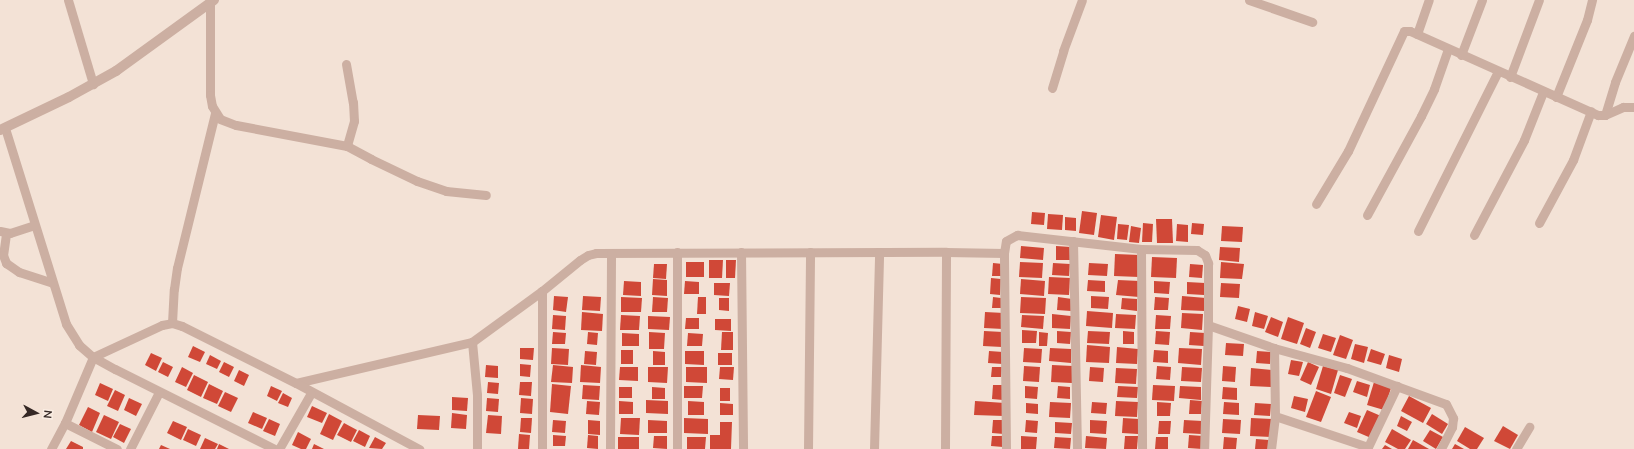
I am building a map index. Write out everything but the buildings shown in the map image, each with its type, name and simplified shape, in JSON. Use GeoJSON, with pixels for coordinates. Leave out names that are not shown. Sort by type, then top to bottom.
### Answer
{"type":"FeatureCollection","features":[{"type":"Feature","properties":{"kind":"street"},"geometry":{"type":"LineString","coordinates":[[68,0],[93,84]]}},
{"type":"Feature","properties":{"kind":"street"},"geometry":{"type":"LineString","coordinates":[[1052,88],[1065,43],[1082,0]]}},
{"type":"Feature","properties":{"kind":"street"},"geometry":{"type":"LineString","coordinates":[[1249,0],[1312,22]]}},
{"type":"Feature","properties":{"kind":"street"},"geometry":{"type":"LineString","coordinates":[[1417,34],[1429,0]]}},
{"type":"Feature","properties":{"kind":"street"},"geometry":{"type":"LineString","coordinates":[[1461,55],[1482,0]]}},
{"type":"Feature","properties":{"kind":"street"},"geometry":{"type":"LineString","coordinates":[[1510,77],[1539,0]]}},
{"type":"Feature","properties":{"kind":"street"},"geometry":{"type":"LineString","coordinates":[[1556,97],[1587,20],[1592,0]]}},
{"type":"Feature","properties":{"kind":"street"},"geometry":{"type":"LineString","coordinates":[[212,2],[147,50],[93,84],[3,129],[66,324],[75,339],[94,357],[159,392],[275,449]]}},
{"type":"Feature","properties":{"kind":"street"},"geometry":{"type":"LineString","coordinates":[[212,2],[210,95],[215,113],[220,119],[236,125],[347,146],[370,159],[446,191],[486,195]]}},
{"type":"Feature","properties":{"kind":"street"},"geometry":{"type":"LineString","coordinates":[[1316,204],[1348,151],[1401,34],[1404,31],[1417,34],[1510,77],[1598,115],[1605,115],[1623,107],[1634,107]]}},
{"type":"Feature","properties":{"kind":"street"},"geometry":{"type":"LineString","coordinates":[[1605,115],[1615,82],[1634,36]]}},
{"type":"Feature","properties":{"kind":"street"},"geometry":{"type":"LineString","coordinates":[[1367,215],[1421,116],[1434,89],[1448,49]]}},
{"type":"Feature","properties":{"kind":"street"},"geometry":{"type":"LineString","coordinates":[[346,64],[353,102],[354,121],[347,146]]}},
{"type":"Feature","properties":{"kind":"street"},"geometry":{"type":"LineString","coordinates":[[1418,230],[1498,71]]}},
{"type":"Feature","properties":{"kind":"street"},"geometry":{"type":"LineString","coordinates":[[1474,235],[1521,146],[1544,92]]}},
{"type":"Feature","properties":{"kind":"street"},"geometry":{"type":"LineString","coordinates":[[1539,223],[1572,160],[1591,111]]}},
{"type":"Feature","properties":{"kind":"street"},"geometry":{"type":"LineString","coordinates":[[172,323],[174,289],[194,191],[215,113]]}},
{"type":"Feature","properties":{"kind":"street"},"geometry":{"type":"LineString","coordinates":[[34,225],[3,232],[3,255],[6,263],[19,272],[52,283]]}},
{"type":"Feature","properties":{"kind":"street"},"geometry":{"type":"LineString","coordinates":[[1006,449],[1004,252],[1006,241],[1011,237],[1018,235],[1142,249],[1198,250],[1205,255],[1208,263],[1208,326],[1204,449]]}},
{"type":"Feature","properties":{"kind":"street"},"geometry":{"type":"LineString","coordinates":[[1073,241],[1076,449]]}},
{"type":"Feature","properties":{"kind":"street"},"geometry":{"type":"LineString","coordinates":[[1142,249],[1142,449]]}},
{"type":"Feature","properties":{"kind":"street"},"geometry":{"type":"LineString","coordinates":[[296,383],[472,342],[588,255],[677,252],[1004,252]]}},
{"type":"Feature","properties":{"kind":"street"},"geometry":{"type":"LineString","coordinates":[[677,252],[677,449]]}},
{"type":"Feature","properties":{"kind":"street"},"geometry":{"type":"LineString","coordinates":[[741,252],[743,449]]}},
{"type":"Feature","properties":{"kind":"street"},"geometry":{"type":"LineString","coordinates":[[808,449],[810,252]]}},
{"type":"Feature","properties":{"kind":"street"},"geometry":{"type":"LineString","coordinates":[[874,449],[879,252]]}},
{"type":"Feature","properties":{"kind":"street"},"geometry":{"type":"LineString","coordinates":[[945,449],[946,252]]}},
{"type":"Feature","properties":{"kind":"street"},"geometry":{"type":"LineString","coordinates":[[610,449],[612,253]]}},
{"type":"Feature","properties":{"kind":"street"},"geometry":{"type":"LineString","coordinates":[[542,291],[542,449]]}},
{"type":"Feature","properties":{"kind":"street"},"geometry":{"type":"LineString","coordinates":[[51,449],[65,423],[94,357],[162,325],[172,323],[182,326],[296,383],[311,393],[419,449]]}},
{"type":"Feature","properties":{"kind":"street"},"geometry":{"type":"LineString","coordinates":[[1208,326],[1274,348],[1346,368],[1446,404],[1451,410],[1453,418],[1452,427],[1440,449]]}},
{"type":"Feature","properties":{"kind":"street"},"geometry":{"type":"LineString","coordinates":[[472,342],[477,395],[478,449]]}},
{"type":"Feature","properties":{"kind":"street"},"geometry":{"type":"LineString","coordinates":[[1271,449],[1275,416],[1274,348]]}},
{"type":"Feature","properties":{"kind":"street"},"geometry":{"type":"LineString","coordinates":[[1275,416],[1368,448],[1397,386]]}},
{"type":"Feature","properties":{"kind":"street"},"geometry":{"type":"LineString","coordinates":[[130,449],[159,392]]}},
{"type":"Feature","properties":{"kind":"street"},"geometry":{"type":"LineString","coordinates":[[279,449],[311,393]]}},
{"type":"Feature","properties":{"kind":"street"},"geometry":{"type":"LineString","coordinates":[[65,423],[117,449]]}},
{"type":"Feature","properties":{"kind":"street"},"geometry":{"type":"LineString","coordinates":[[1516,449],[1529,427]]}}]}
